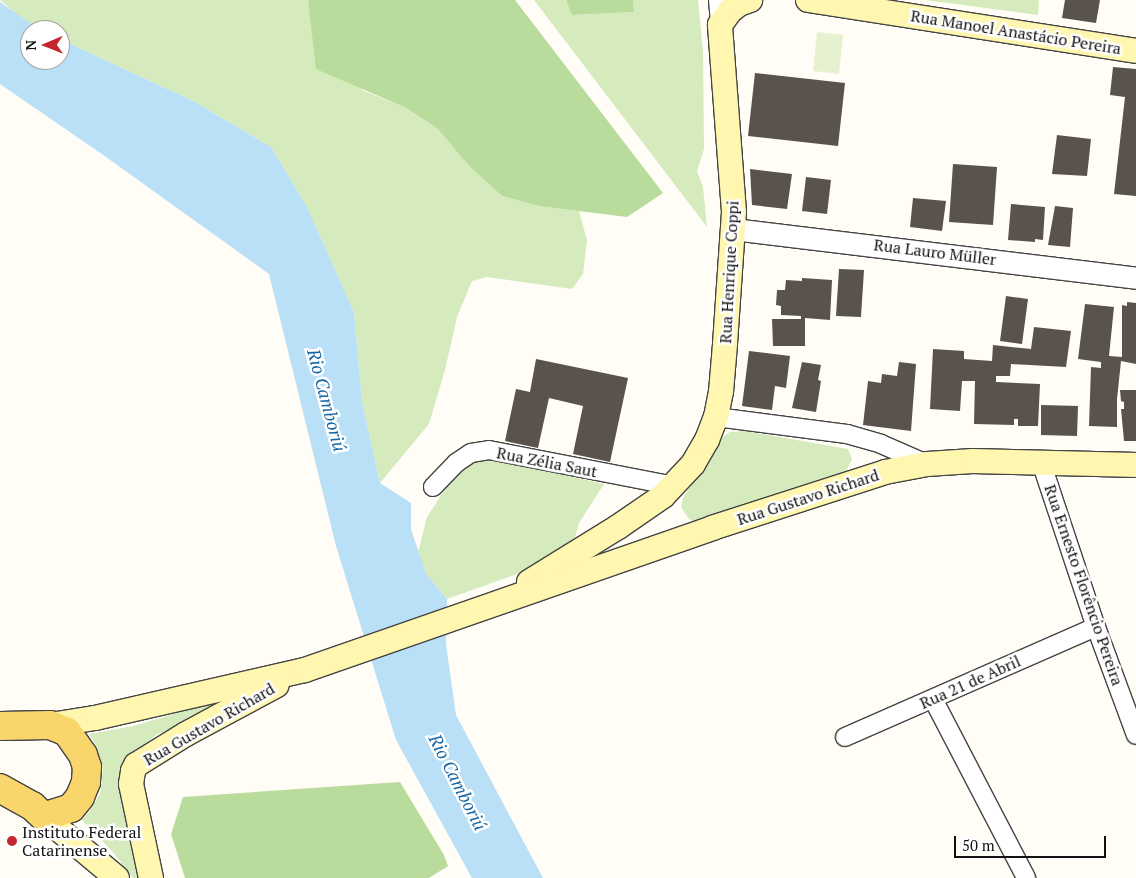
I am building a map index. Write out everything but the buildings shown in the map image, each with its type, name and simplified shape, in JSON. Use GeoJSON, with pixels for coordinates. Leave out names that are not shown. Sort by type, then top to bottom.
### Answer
{"type":"FeatureCollection","features":[{"type":"Feature","properties":{"kind":"main road"},"geometry":{"type":"LineString","coordinates":[[720,26],[730,11],[739,4],[750,0]]}},
{"type":"Feature","properties":{"kind":"main road","name":"Rua Manoel Anastácio Pereira"},"geometry":{"type":"LineString","coordinates":[[808,0],[1136,50]]}},
{"type":"Feature","properties":{"kind":"main road","name":"Rua Henrique Coppi"},"geometry":{"type":"LineString","coordinates":[[668,491],[693,464],[707,440],[716,417],[724,363],[734,212],[720,26]]}},
{"type":"Feature","properties":{"kind":"main road","name":"Rua Gustavo Richard"},"geometry":{"type":"LineString","coordinates":[[50,725],[95,718],[305,670],[870,476],[927,464],[973,461],[1136,466]]}},
{"type":"Feature","properties":{"kind":"main road","name":"Rua Gustavo Richard"},"geometry":{"type":"LineString","coordinates":[[483,608],[618,527],[668,491]]}},
{"type":"Feature","properties":{"kind":"main road","name":"Rua Gustavo Richard"},"geometry":{"type":"LineString","coordinates":[[151,878],[131,784],[136,765],[186,734],[305,670]]}},
{"type":"Feature","properties":{"kind":"main road"},"geometry":{"type":"LineString","coordinates":[[0,726],[50,725],[67,732],[84,754],[87,767],[86,782],[80,797],[70,808],[44,817]]}},
{"type":"Feature","properties":{"kind":"main road"},"geometry":{"type":"LineString","coordinates":[[0,788],[32,806],[117,878]]}},
{"type":"Feature","properties":{"kind":"street","name":"Rua Henrique Coppi"},"geometry":{"type":"LineString","coordinates":[[718,0],[720,26]]}},
{"type":"Feature","properties":{"kind":"street","name":"Rua Lauro Müller"},"geometry":{"type":"LineString","coordinates":[[733,229],[765,231],[1136,278]]}},
{"type":"Feature","properties":{"kind":"street"},"geometry":{"type":"LineString","coordinates":[[716,417],[847,434],[881,444],[927,464]]}},
{"type":"Feature","properties":{"kind":"street","name":"Rua Zélia Saut"},"geometry":{"type":"LineString","coordinates":[[433,487],[456,463],[471,453],[489,450],[668,491]]}},
{"type":"Feature","properties":{"kind":"street","name":"Rua Ernesto Florêncio Pereira"},"geometry":{"type":"LineString","coordinates":[[1041,462],[1096,627],[1136,735]]}},
{"type":"Feature","properties":{"kind":"street","name":"Rua 21 de Abril"},"geometry":{"type":"LineString","coordinates":[[845,737],[1096,627]]}},
{"type":"Feature","properties":{"kind":"street"},"geometry":{"type":"LineString","coordinates":[[933,699],[1026,878]]}},
{"type":"Feature","properties":{"kind":"green space"},"geometry":{"type":"Polygon","coordinates":[[[0,0],[308,0],[310,15],[362,90],[404,107],[437,128],[469,166],[502,196],[539,206],[579,211],[587,240],[583,274],[572,289],[487,277],[472,281],[457,317],[445,370],[429,424],[380,483],[362,402],[354,312],[307,207],[271,147],[195,102],[70,44],[70,20],[24,20],[0,0]]]}},
{"type":"Feature","properties":{"kind":"green space"},"geometry":{"type":"Polygon","coordinates":[[[308,0],[515,0],[663,193],[627,217],[539,206],[502,196],[469,166],[437,128],[404,107],[316,69],[308,0]]]}},
{"type":"Feature","properties":{"kind":"green space"},"geometry":{"type":"Polygon","coordinates":[[[534,0],[566,0],[573,15],[633,12],[633,0],[698,0],[703,51],[704,149],[697,171],[703,187],[707,227],[534,0]]]}},
{"type":"Feature","properties":{"kind":"green space"},"geometry":{"type":"Polygon","coordinates":[[[566,0],[633,0],[634,12],[572,15],[566,0]]]}},
{"type":"Feature","properties":{"kind":"green space"},"geometry":{"type":"Polygon","coordinates":[[[925,0],[1039,0],[1038,15],[925,0]]]}},
{"type":"Feature","properties":{"kind":"green space"},"geometry":{"type":"Polygon","coordinates":[[[817,32],[843,35],[839,74],[813,71],[817,32]]]}},
{"type":"Feature","properties":{"kind":"green space"},"geometry":{"type":"Polygon","coordinates":[[[744,431],[848,449],[852,459],[845,473],[695,522],[689,519],[681,507],[683,498],[724,436],[730,432],[744,431]]]}},
{"type":"Feature","properties":{"kind":"green space"},"geometry":{"type":"Polygon","coordinates":[[[481,456],[604,484],[579,523],[570,555],[447,599],[426,574],[418,552],[427,517],[463,462],[481,456]]]}},
{"type":"Feature","properties":{"kind":"green space"},"geometry":{"type":"Polygon","coordinates":[[[216,702],[223,703],[217,708],[156,735],[137,751],[122,800],[124,813],[146,878],[133,878],[112,851],[82,820],[100,794],[103,770],[96,745],[89,734],[133,726],[216,702]]]}},
{"type":"Feature","properties":{"kind":"green space"},"geometry":{"type":"Polygon","coordinates":[[[400,782],[444,855],[448,866],[429,878],[185,878],[171,834],[183,797],[400,782]]]}},
{"type":"Feature","properties":{"kind":"water","name":"Rio Camboriú"},"geometry":{"type":"Polygon","coordinates":[[[0,2],[26,20],[20,20],[20,70],[70,70],[70,44],[195,102],[271,147],[307,207],[354,312],[362,402],[380,483],[411,503],[411,529],[426,574],[447,599],[446,644],[456,715],[543,878],[472,878],[396,740],[336,546],[269,274],[106,157],[0,84],[0,2]]]}},
{"type":"Feature","properties":{"kind":"place","name":"Instituto Federal Catarinense"},"geometry":{"type":"Point","coordinates":[12,841]}}]}
